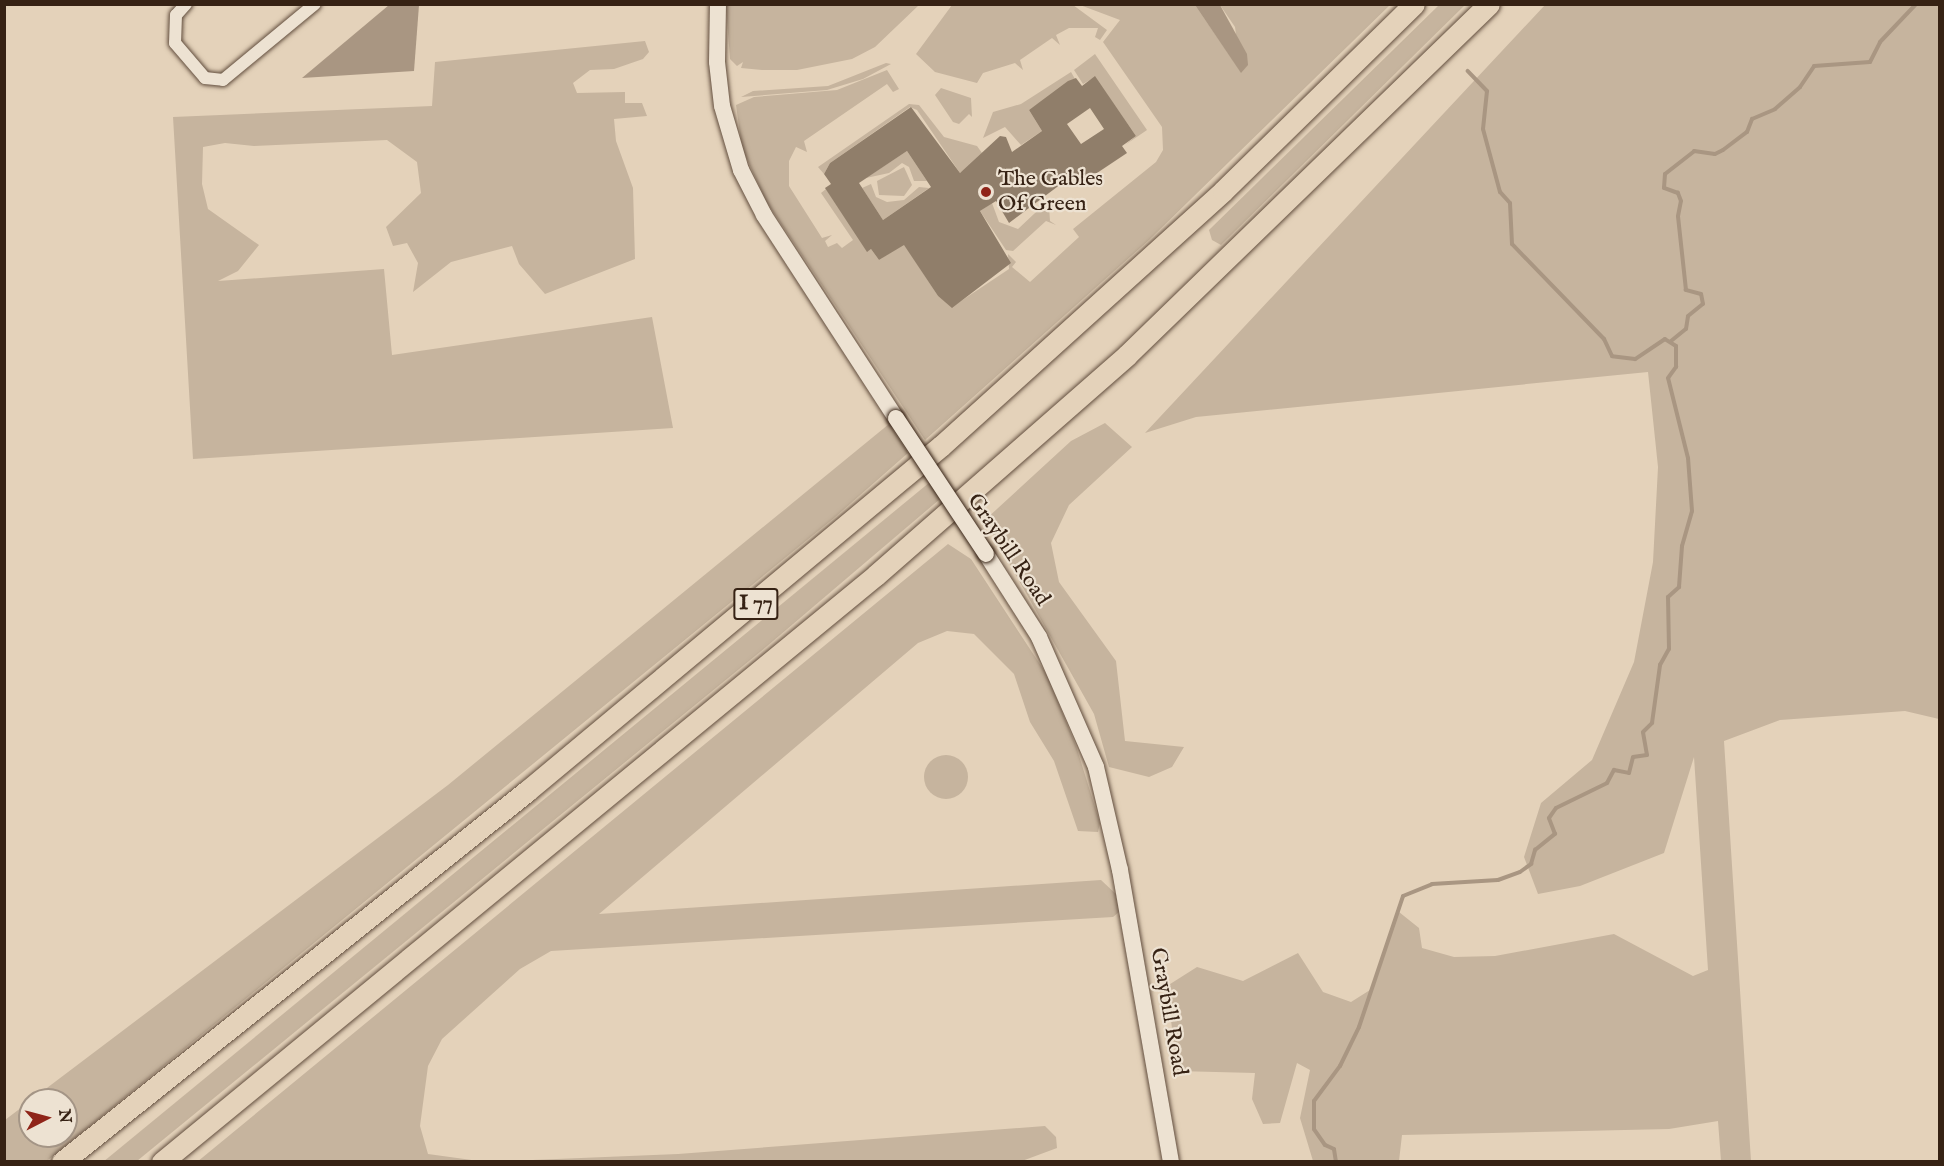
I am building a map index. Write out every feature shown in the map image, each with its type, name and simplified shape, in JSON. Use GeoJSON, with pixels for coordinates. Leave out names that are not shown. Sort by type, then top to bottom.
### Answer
{"type":"FeatureCollection","features":[{"type":"Feature","properties":{"kind":"highway","name":"I 77"},"geometry":{"type":"LineString","coordinates":[[62,1161],[527,791],[924,461],[1223,191],[1413,4]]}},
{"type":"Feature","properties":{"kind":"highway","name":"I 77"},"geometry":{"type":"LineString","coordinates":[[162,1161],[876,575],[1170,315],[1489,4]]}},
{"type":"Feature","properties":{"kind":"street"},"geometry":{"type":"LineString","coordinates":[[186,4],[176,15],[175,43],[205,78],[223,80],[315,4]]}},
{"type":"Feature","properties":{"kind":"street","name":"Graybill Road"},"geometry":{"type":"LineString","coordinates":[[718,4],[717,62],[722,106],[741,170],[764,215],[1039,637],[1096,767],[1120,870],[1171,1161]]}},
{"type":"Feature","properties":{"kind":"shaded area"},"geometry":{"type":"Polygon","coordinates":[[[389,5],[419,5],[414,71],[302,78],[389,5]]]}},
{"type":"Feature","properties":{"kind":"shaded area"},"geometry":{"type":"Polygon","coordinates":[[[726,5],[919,5],[875,47],[852,59],[797,70],[762,70],[741,68],[743,62],[737,66],[730,59],[726,5]]]}},
{"type":"Feature","properties":{"kind":"shaded area"},"geometry":{"type":"Polygon","coordinates":[[[952,5],[1073,5],[1107,30],[1100,40],[1095,37],[1098,28],[1069,28],[1056,35],[1060,45],[1052,38],[1020,60],[1023,70],[1015,63],[983,73],[977,83],[935,72],[916,54],[952,5]]]}},
{"type":"Feature","properties":{"kind":"shaded area"},"geometry":{"type":"Polygon","coordinates":[[[1080,5],[1195,5],[1241,72],[1235,27],[1220,5],[1390,5],[1149,240],[925,440],[766,201],[742,148],[736,105],[754,97],[837,90],[887,70],[899,89],[893,92],[887,84],[804,141],[807,152],[796,147],[789,161],[789,186],[822,238],[832,235],[825,241],[828,247],[837,243],[842,248],[853,240],[821,193],[826,189],[868,251],[871,249],[879,260],[904,244],[938,296],[952,307],[1009,269],[1008,254],[1016,262],[1012,267],[1030,282],[1079,237],[1073,229],[1156,162],[1163,150],[1162,127],[1103,42],[1120,20],[1080,5]]]}},
{"type":"Feature","properties":{"kind":"shaded area"},"geometry":{"type":"Polygon","coordinates":[[[1195,5],[1220,5],[1247,54],[1248,65],[1241,73],[1195,5]]]}},
{"type":"Feature","properties":{"kind":"shaded area"},"geometry":{"type":"Polygon","coordinates":[[[1439,5],[1465,5],[1221,245],[1212,240],[1209,230],[1439,5]]]}},
{"type":"Feature","properties":{"kind":"shaded area"},"geometry":{"type":"Polygon","coordinates":[[[1545,5],[1939,5],[1939,719],[1905,711],[1780,720],[1724,741],[1751,1161],[1721,1161],[1718,1121],[1669,1129],[1402,1135],[1399,1161],[1313,1161],[1300,1118],[1310,1070],[1297,1063],[1280,1123],[1263,1124],[1252,1099],[1255,1073],[1177,1071],[1167,986],[1197,967],[1243,981],[1298,953],[1323,992],[1351,1002],[1370,990],[1399,912],[1419,928],[1422,948],[1454,957],[1495,956],[1614,934],[1693,976],[1708,970],[1694,757],[1664,853],[1580,886],[1538,894],[1524,857],[1541,803],[1592,760],[1634,662],[1653,562],[1658,467],[1648,372],[1196,417],[1145,433],[1545,5]]]}},
{"type":"Feature","properties":{"kind":"shaded area"},"geometry":{"type":"Polygon","coordinates":[[[645,41],[649,52],[643,59],[614,69],[590,70],[573,83],[577,93],[625,92],[625,103],[642,103],[647,116],[614,119],[616,141],[633,188],[635,259],[545,294],[519,264],[512,246],[451,262],[413,292],[418,263],[407,243],[393,246],[386,227],[421,193],[417,162],[387,140],[254,146],[225,143],[203,147],[202,184],[208,209],[259,245],[238,271],[218,281],[384,269],[392,355],[652,317],[673,428],[193,459],[173,117],[432,106],[435,62],[645,41]]]}},
{"type":"Feature","properties":{"kind":"shaded area"},"geometry":{"type":"Polygon","coordinates":[[[1095,54],[1147,130],[1125,145],[1136,136],[1095,77],[1083,84],[1074,70],[1095,54]]]}},
{"type":"Feature","properties":{"kind":"shaded area"},"geometry":{"type":"Polygon","coordinates":[[[886,63],[891,64],[863,79],[827,90],[741,97],[753,91],[828,86],[886,63]]]}},
{"type":"Feature","properties":{"kind":"shaded area"},"geometry":{"type":"Polygon","coordinates":[[[1071,72],[1075,79],[1029,110],[1042,131],[1021,145],[1005,127],[983,138],[993,112],[1021,104],[1071,72]]]}},
{"type":"Feature","properties":{"kind":"shaded area"},"geometry":{"type":"Polygon","coordinates":[[[941,88],[971,98],[972,117],[969,114],[959,124],[953,122],[935,95],[941,88]]]}},
{"type":"Feature","properties":{"kind":"shaded area"},"geometry":{"type":"Polygon","coordinates":[[[909,104],[919,105],[944,137],[977,146],[982,153],[975,163],[960,173],[917,110],[910,107],[830,163],[824,174],[818,167],[909,104]]]}},
{"type":"Feature","properties":{"kind":"shaded area"},"geometry":{"type":"Polygon","coordinates":[[[907,151],[927,181],[914,181],[909,167],[902,163],[889,173],[866,178],[907,151]]]}},
{"type":"Feature","properties":{"kind":"shaded area"},"geometry":{"type":"Polygon","coordinates":[[[904,167],[912,185],[904,196],[879,195],[877,181],[904,167]]]}},
{"type":"Feature","properties":{"kind":"shaded area"},"geometry":{"type":"Polygon","coordinates":[[[871,184],[876,197],[887,202],[904,200],[919,187],[929,188],[883,220],[862,188],[871,184]]]}},
{"type":"Feature","properties":{"kind":"shaded area"},"geometry":{"type":"Polygon","coordinates":[[[1051,198],[1058,206],[1049,207],[1050,221],[1056,225],[1046,221],[1013,251],[1006,250],[980,211],[992,203],[999,222],[1018,229],[1051,198]]]}},
{"type":"Feature","properties":{"kind":"shaded area"},"geometry":{"type":"Polygon","coordinates":[[[1105,423],[1132,447],[1069,505],[1051,543],[1059,582],[1116,661],[1125,741],[1184,747],[1172,767],[1149,777],[1109,767],[1094,714],[985,520],[1071,441],[1105,423]]]}},
{"type":"Feature","properties":{"kind":"shaded area"},"geometry":{"type":"Polygon","coordinates":[[[889,424],[908,453],[834,518],[78,1136],[78,1088],[47,1088],[448,785],[889,424]]]}},
{"type":"Feature","properties":{"kind":"shaded area"},"geometry":{"type":"Polygon","coordinates":[[[930,482],[940,499],[766,647],[137,1161],[103,1162],[930,482]]]}},
{"type":"Feature","properties":{"kind":"shaded area"},"geometry":{"type":"Polygon","coordinates":[[[948,544],[971,559],[1047,675],[1076,746],[1100,823],[1098,832],[1078,831],[1054,761],[1030,722],[1014,674],[974,634],[947,631],[918,643],[599,914],[1101,880],[1118,896],[1119,912],[1113,917],[551,951],[520,969],[442,1039],[428,1066],[420,1126],[428,1154],[479,1161],[197,1162],[948,544]]]}},
{"type":"Feature","properties":{"kind":"shaded area"},"geometry":{"type":"Polygon","coordinates":[[[946,755],[955,756],[962,761],[967,768],[967,786],[962,793],[955,798],[946,799],[937,798],[930,793],[925,786],[924,777],[925,768],[930,761],[937,756],[946,755]]]}},
{"type":"Feature","properties":{"kind":"shaded area"},"geometry":{"type":"Polygon","coordinates":[[[18,1110],[18,1148],[63,1148],[47,1161],[5,1162],[5,1120],[18,1110]]]}},
{"type":"Feature","properties":{"kind":"shaded area"},"geometry":{"type":"Polygon","coordinates":[[[1045,1126],[1056,1137],[1057,1148],[1022,1161],[506,1161],[678,1154],[1045,1126]]]}},
{"type":"Feature","properties":{"kind":"building","name":"The Gables Of Green"},"geometry":{"type":"Polygon","coordinates":[[[1095,76],[1136,136],[1122,146],[1127,153],[1079,185],[1073,175],[1009,223],[996,201],[980,211],[1011,263],[952,308],[938,296],[904,245],[879,260],[871,249],[867,252],[825,188],[831,184],[824,174],[830,163],[911,107],[960,173],[1000,136],[1006,137],[1012,152],[1042,131],[1029,110],[1068,81],[1076,78],[1082,86],[1095,76]],[[1090,108],[1067,124],[1081,144],[1104,129],[1090,108]],[[907,151],[859,183],[883,220],[931,187],[907,151]]]}},
{"type":"Feature","properties":{"kind":"waterway"},"geometry":{"type":"LineString","coordinates":[[1671,341],[1686,329],[1688,316],[1703,304],[1701,294],[1686,290],[1678,216],[1681,201],[1678,193],[1664,188],[1665,174],[1694,151],[1715,154],[1723,150],[1747,132],[1752,119],[1775,109],[1800,87],[1814,66],[1870,62],[1880,42],[1916,4]]}},
{"type":"Feature","properties":{"kind":"waterway"},"geometry":{"type":"LineString","coordinates":[[1336,1162],[1334,1149],[1325,1145],[1314,1129],[1314,1101],[1340,1066],[1359,1027],[1403,896],[1432,884],[1498,880],[1520,872],[1531,864],[1535,850],[1555,834],[1549,818],[1556,808],[1607,783],[1614,770],[1629,773],[1633,757],[1647,755],[1643,732],[1652,723],[1660,665],[1669,649],[1668,597],[1679,587],[1682,546],[1692,511],[1688,458],[1668,378],[1676,367],[1676,346],[1665,339],[1635,359],[1612,356],[1604,339],[1512,244],[1510,203],[1500,192],[1483,129],[1487,91],[1468,71]]}},
{"type":"Feature","properties":{"kind":"place","name":"The Gables Of Green"},"geometry":{"type":"Point","coordinates":[986,192]}}]}
